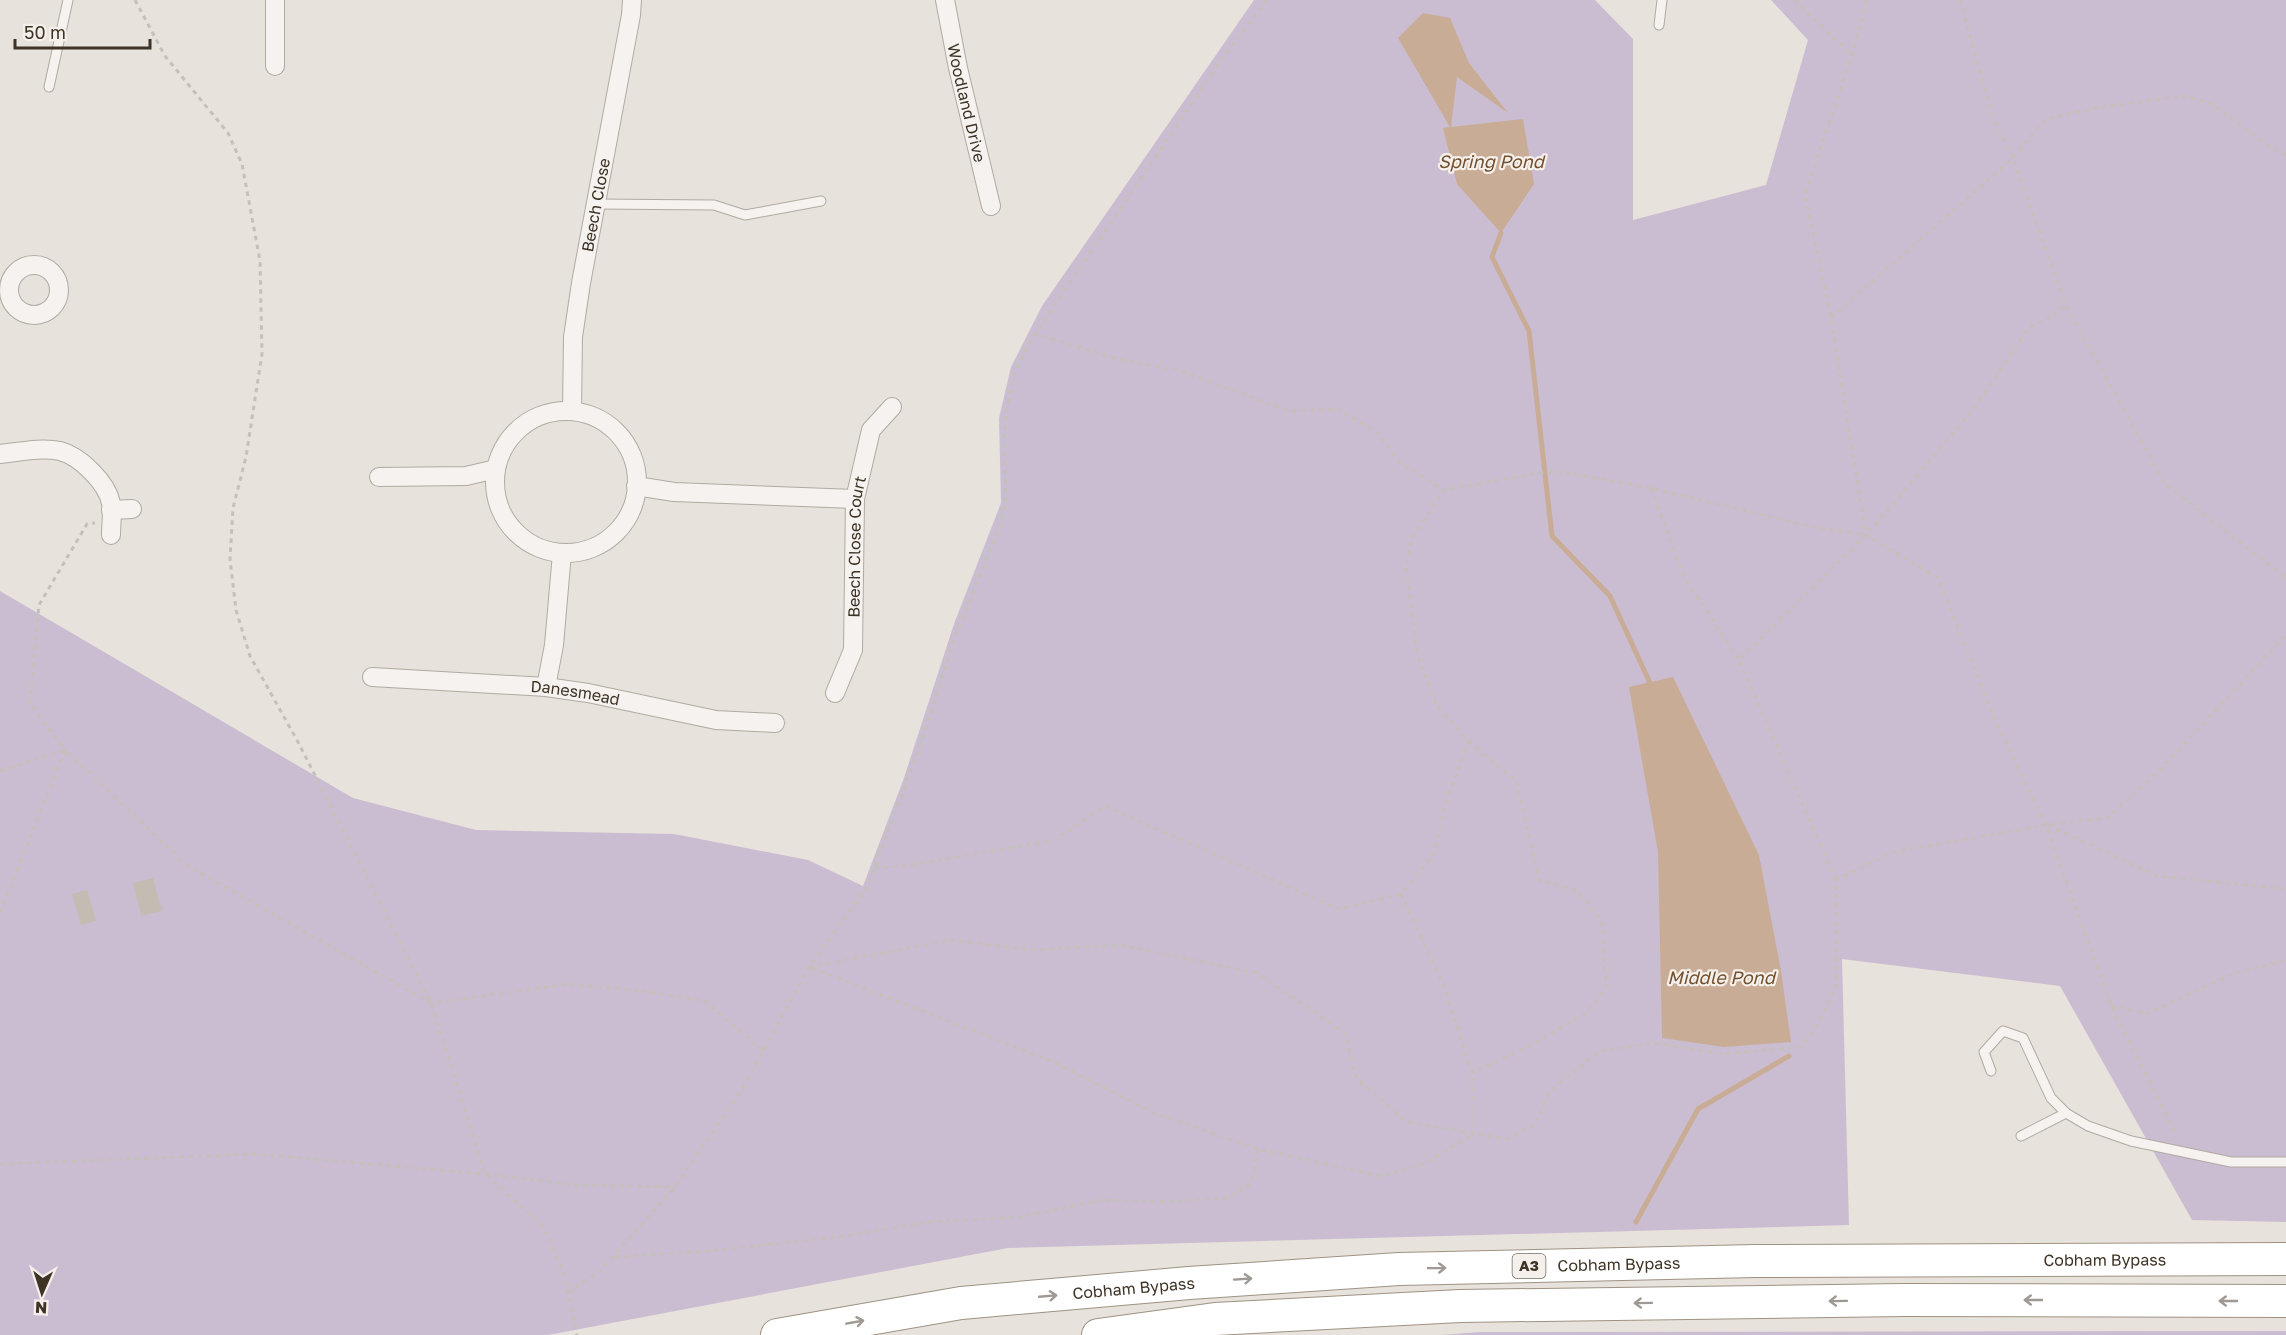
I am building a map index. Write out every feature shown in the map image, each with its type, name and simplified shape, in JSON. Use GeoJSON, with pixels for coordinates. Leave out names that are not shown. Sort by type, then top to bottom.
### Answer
{"type":"FeatureCollection","features":[{"type":"Feature","properties":{"kind":"highway","name":"Cobham Bypass"},"geometry":{"type":"LineString","coordinates":[[777,1335],[961,1303],[1189,1283],[1399,1269],[1755,1261],[2286,1259]]}},
{"type":"Feature","properties":{"kind":"highway"},"geometry":{"type":"LineString","coordinates":[[1098,1335],[1215,1319],[1460,1306],[1904,1300],[2286,1301]]}},
{"type":"Feature","properties":{"kind":"street"},"geometry":{"type":"LineString","coordinates":[[275,0],[275,66]]}},
{"type":"Feature","properties":{"kind":"street","name":"Beech Close"},"geometry":{"type":"LineString","coordinates":[[572,411],[573,337],[632,0]]}},
{"type":"Feature","properties":{"kind":"street","name":"Woodland Drive"},"geometry":{"type":"LineString","coordinates":[[945,0],[958,69],[991,206]]}},
{"type":"Feature","properties":{"kind":"street","name":"Beech Close Court"},"geometry":{"type":"LineString","coordinates":[[835,693],[853,650],[855,499],[871,430],[892,407]]}},
{"type":"Feature","properties":{"kind":"street"},"geometry":{"type":"LineString","coordinates":[[572,411],[603,421],[611,426],[628,445],[636,467],[635,503],[617,532],[590,550],[550,552],[527,542],[516,533],[502,513],[497,501],[496,469],[505,445],[514,434],[544,414],[572,411]]}},
{"type":"Feature","properties":{"kind":"street"},"geometry":{"type":"LineString","coordinates":[[0,454],[37,450],[62,452],[81,462],[101,481],[111,502],[111,522]]}},
{"type":"Feature","properties":{"kind":"street"},"geometry":{"type":"LineString","coordinates":[[379,477],[466,476],[496,469]]}},
{"type":"Feature","properties":{"kind":"street"},"geometry":{"type":"LineString","coordinates":[[636,486],[674,492],[855,499]]}},
{"type":"Feature","properties":{"kind":"street"},"geometry":{"type":"LineString","coordinates":[[111,522],[132,509]]}},
{"type":"Feature","properties":{"kind":"street"},"geometry":{"type":"LineString","coordinates":[[546,687],[554,645],[562,553]]}},
{"type":"Feature","properties":{"kind":"street","name":"Danesmead"},"geometry":{"type":"LineString","coordinates":[[372,677],[546,687],[588,693],[716,720],[776,723]]}},
{"type":"Feature","properties":{"kind":"lane"},"geometry":{"type":"LineString","coordinates":[[49,87],[68,0]]}},
{"type":"Feature","properties":{"kind":"lane"},"geometry":{"type":"LineString","coordinates":[[1659,25],[1662,0]]}},
{"type":"Feature","properties":{"kind":"lane"},"geometry":{"type":"LineString","coordinates":[[596,204],[714,205],[745,215],[821,201]]}},
{"type":"Feature","properties":{"kind":"lane"},"geometry":{"type":"LineString","coordinates":[[1991,1071],[1984,1052],[2003,1031],[2023,1038],[2051,1098],[2066,1113],[2088,1126],[2131,1141],[2230,1162],[2286,1162]]}},
{"type":"Feature","properties":{"kind":"lane"},"geometry":{"type":"LineString","coordinates":[[2021,1136],[2066,1113]]}},
{"type":"Feature","properties":{"kind":"path"},"geometry":{"type":"LineString","coordinates":[[135,0],[165,56],[228,134],[242,164],[260,261],[262,354],[246,457],[233,508],[230,559],[236,610],[244,638],[250,656],[304,752],[431,1003],[485,1174],[543,1226],[564,1274],[577,1335]]}},
{"type":"Feature","properties":{"kind":"path"},"geometry":{"type":"LineString","coordinates":[[568,1292],[599,1272],[675,1187],[741,1091],[809,967],[867,888],[919,749],[955,637],[1002,521],[1006,496],[1004,445],[1006,408],[1013,377],[1034,333],[1226,53],[1267,0]]}},
{"type":"Feature","properties":{"kind":"path"},"geometry":{"type":"LineString","coordinates":[[1794,0],[1852,55]]}},
{"type":"Feature","properties":{"kind":"path"},"geometry":{"type":"LineString","coordinates":[[1866,535],[1831,318],[1805,194],[1852,55],[1867,0]]}},
{"type":"Feature","properties":{"kind":"path"},"geometry":{"type":"LineString","coordinates":[[1960,0],[1993,118],[2013,158],[2066,305],[2165,484],[2286,578]]}},
{"type":"Feature","properties":{"kind":"path"},"geometry":{"type":"LineString","coordinates":[[1831,318],[2013,158],[2044,119],[2101,107],[2185,96],[2210,103],[2263,142],[2286,155]]}},
{"type":"Feature","properties":{"kind":"path"},"geometry":{"type":"LineString","coordinates":[[1739,660],[1866,535],[1978,403],[2028,328],[2050,317],[2066,305]]}},
{"type":"Feature","properties":{"kind":"path"},"geometry":{"type":"LineString","coordinates":[[1034,333],[1118,359],[1180,371],[1289,411],[1337,409],[1376,431],[1400,463],[1444,490],[1538,473],[1562,472],[1651,488],[1813,527],[1866,535],[1938,578],[1993,715],[2046,825],[2111,1005],[2184,1152]]}},
{"type":"Feature","properties":{"kind":"path"},"geometry":{"type":"LineString","coordinates":[[809,967],[952,940],[1031,950],[1121,945],[1257,973],[1345,1033],[1356,1078],[1407,1122],[1472,1135],[1507,1139],[1535,1124],[1549,1092],[1600,1051],[1655,1043],[1723,1054],[1800,1047],[1816,1028],[1837,986],[1836,880],[1739,660],[1683,575],[1651,488]]}},
{"type":"Feature","properties":{"kind":"path"},"geometry":{"type":"LineString","coordinates":[[1444,490],[1412,539],[1406,568],[1421,667],[1436,705],[1469,741],[1516,780],[1539,880],[1577,891],[1602,920],[1606,988],[1586,1014],[1531,1045],[1472,1073]]}},
{"type":"Feature","properties":{"kind":"path"},"geometry":{"type":"LineString","coordinates":[[111,522],[87,524],[39,605],[30,703],[65,750],[188,866],[431,1003],[568,984],[649,992],[705,1001],[763,1051]]}},
{"type":"Feature","properties":{"kind":"path"},"geometry":{"type":"LineString","coordinates":[[1836,880],[1894,852],[2046,825],[2107,818],[2160,770],[2286,635]]}},
{"type":"Feature","properties":{"kind":"path"},"geometry":{"type":"LineString","coordinates":[[875,868],[910,865],[1055,840],[1106,806],[1339,909],[1401,894],[1432,856],[1446,802],[1469,741]]}},
{"type":"Feature","properties":{"kind":"path"},"geometry":{"type":"LineString","coordinates":[[0,771],[65,750]]}},
{"type":"Feature","properties":{"kind":"path"},"geometry":{"type":"LineString","coordinates":[[0,913],[65,750]]}},
{"type":"Feature","properties":{"kind":"path"},"geometry":{"type":"LineString","coordinates":[[2046,825],[2157,876],[2286,889]]}},
{"type":"Feature","properties":{"kind":"path"},"geometry":{"type":"LineString","coordinates":[[1401,894],[1444,986],[1472,1073],[1472,1135]]}},
{"type":"Feature","properties":{"kind":"path"},"geometry":{"type":"LineString","coordinates":[[2111,1005],[2146,1014],[2233,974],[2286,960]]}},
{"type":"Feature","properties":{"kind":"path"},"geometry":{"type":"LineString","coordinates":[[809,967],[1054,1062],[1154,1113],[1259,1149],[1381,1176],[1420,1166],[1472,1135]]}},
{"type":"Feature","properties":{"kind":"path"},"geometry":{"type":"LineString","coordinates":[[613,1257],[720,1250],[838,1237],[930,1222],[1020,1217],[1101,1200],[1166,1202],[1228,1198],[1251,1183],[1259,1149]]}},
{"type":"Feature","properties":{"kind":"path"},"geometry":{"type":"LineString","coordinates":[[0,1164],[254,1154],[485,1174],[576,1185],[675,1187]]}},
{"type":"Feature","properties":{"kind":"shaded area"},"geometry":{"type":"Polygon","coordinates":[[[1254,0],[1595,0],[1633,39],[1633,220],[1766,185],[1808,40],[1771,0],[2286,0],[2286,1222],[2192,1220],[2060,986],[1842,959],[1849,1225],[1008,1248],[548,1335],[0,1335],[0,591],[353,798],[476,830],[674,834],[808,860],[863,886],[904,778],[954,624],[1001,503],[999,418],[1011,367],[1042,306],[1254,0]]]}},
{"type":"Feature","properties":{"kind":"shaded area"},"geometry":{"type":"Polygon","coordinates":[[[2286,1331],[2286,1335],[1441,1335],[1481,1332],[2286,1331]]]}},
{"type":"Feature","properties":{"kind":"water","name":"Spring Pond"},"geometry":{"type":"Polygon","coordinates":[[[1423,13],[1450,18],[1469,63],[1508,113],[1457,77],[1451,127],[1523,119],[1534,184],[1501,233],[1457,184],[1443,128],[1450,127],[1398,38],[1423,13]]]}},
{"type":"Feature","properties":{"kind":"water","name":"Middle Pond"},"geometry":{"type":"Polygon","coordinates":[[[1673,677],[1759,855],[1781,971],[1791,1042],[1724,1047],[1662,1038],[1658,852],[1629,687],[1673,677]]]}},
{"type":"Feature","properties":{"kind":"building"},"geometry":{"type":"Polygon","coordinates":[[[153,878],[162,911],[141,916],[133,883],[153,878]]]}},
{"type":"Feature","properties":{"kind":"building"},"geometry":{"type":"Polygon","coordinates":[[[87,890],[96,921],[81,925],[72,894],[87,890]]]}},
{"type":"Feature","properties":{"kind":"waterway"},"geometry":{"type":"LineString","coordinates":[[1501,233],[1492,257],[1529,331],[1552,536],[1610,596],[1650,683]]}},
{"type":"Feature","properties":{"kind":"waterway"},"geometry":{"type":"LineString","coordinates":[[1636,1222],[1698,1109],[1789,1056]]}}]}
